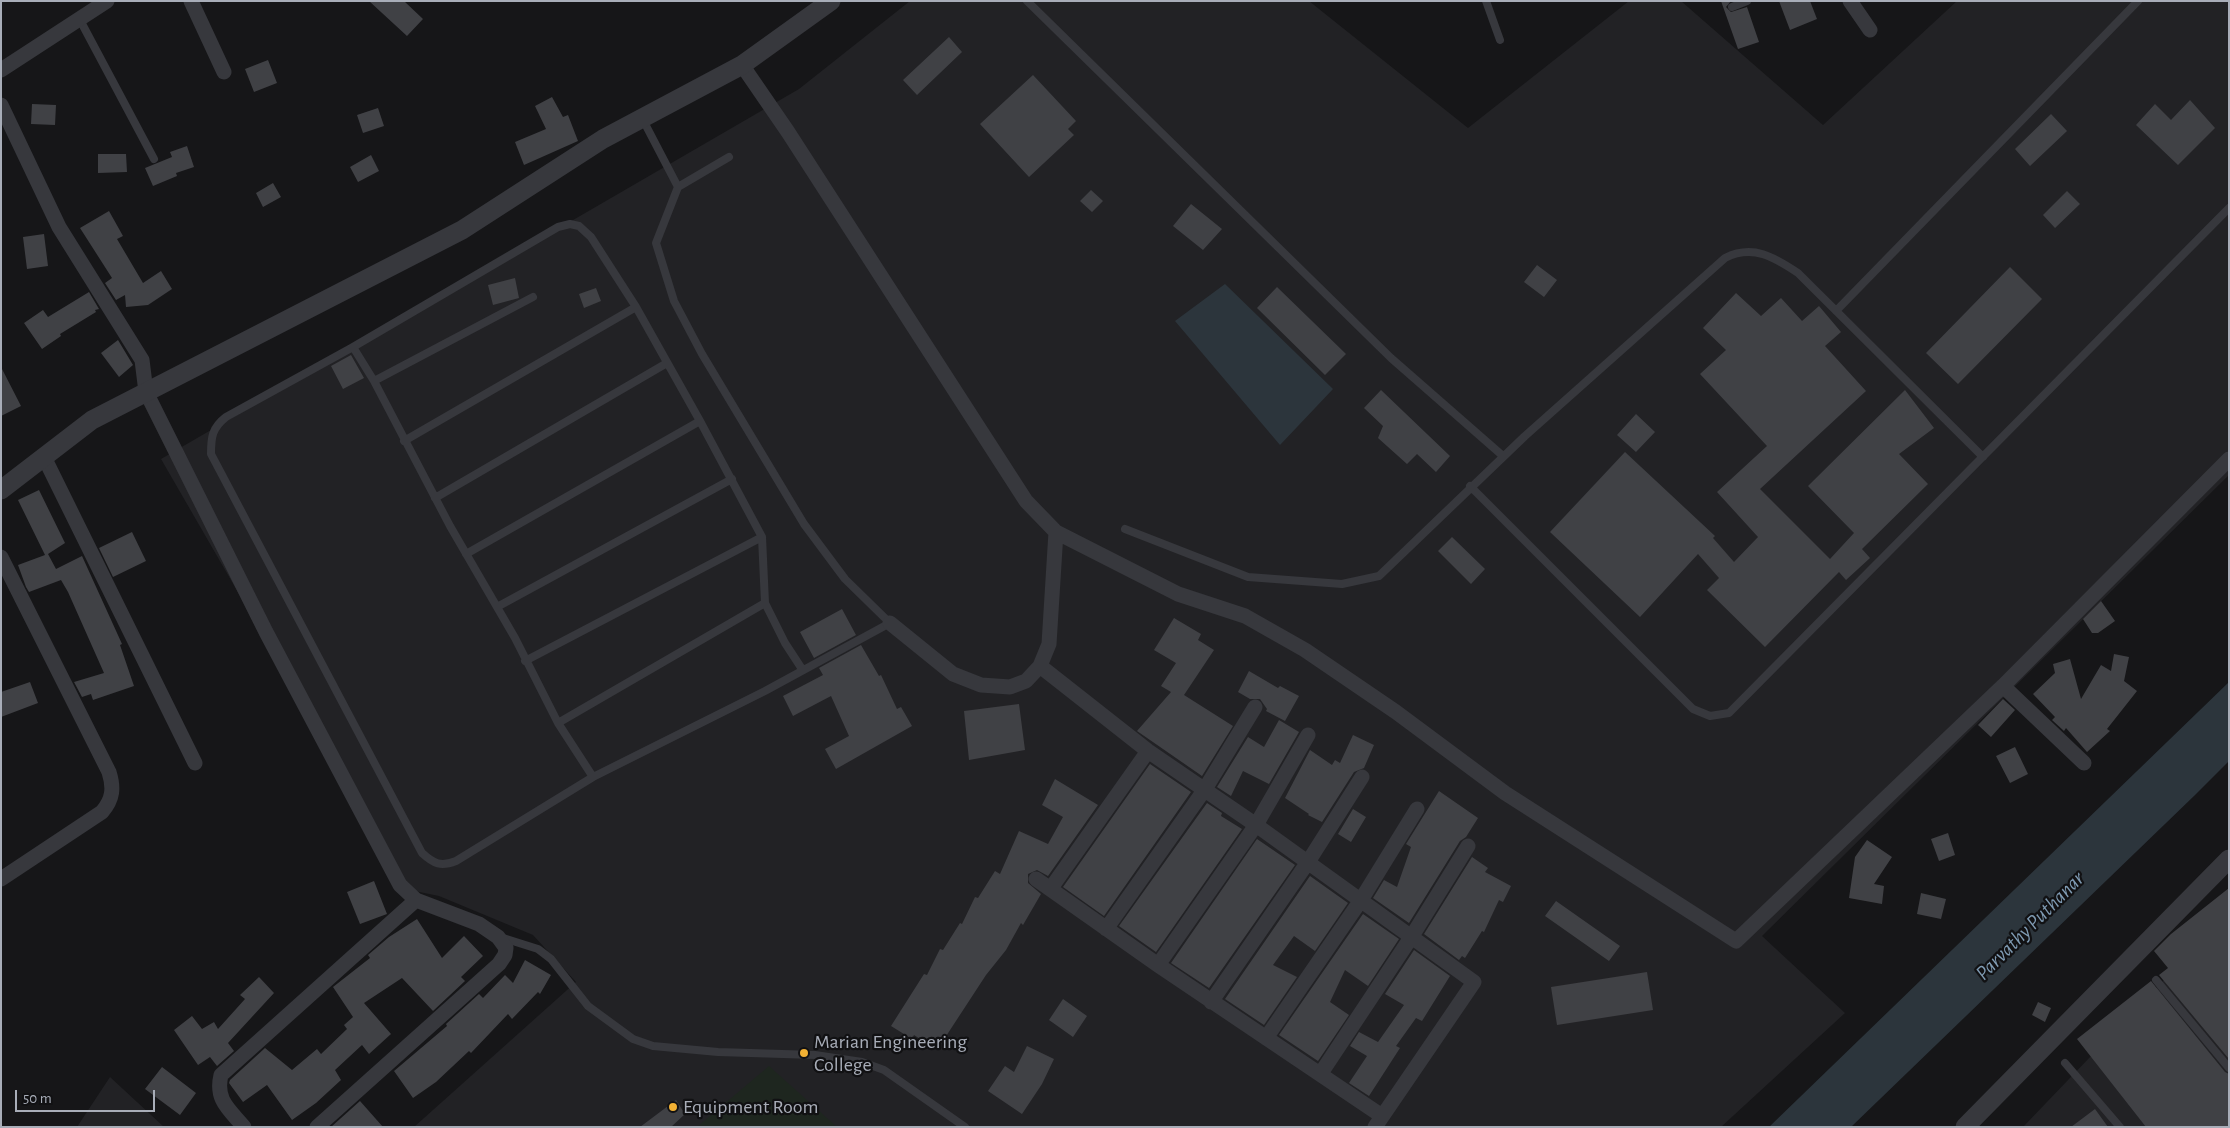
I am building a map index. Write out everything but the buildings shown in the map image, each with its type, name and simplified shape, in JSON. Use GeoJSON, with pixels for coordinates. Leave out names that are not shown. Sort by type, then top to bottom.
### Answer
{"type":"FeatureCollection","features":[{"type":"Feature","properties":{"kind":"street"},"geometry":{"type":"LineString","coordinates":[[1,70],[107,1]]}},
{"type":"Feature","properties":{"kind":"street"},"geometry":{"type":"LineString","coordinates":[[191,1],[224,72]]}},
{"type":"Feature","properties":{"kind":"street"},"geometry":{"type":"LineString","coordinates":[[1,490],[92,420],[462,230],[603,139],[742,65],[831,1]]}},
{"type":"Feature","properties":{"kind":"street"},"geometry":{"type":"LineString","coordinates":[[1850,1],[1870,30]]}},
{"type":"Feature","properties":{"kind":"street"},"geometry":{"type":"LineString","coordinates":[[742,65],[788,132],[1026,501],[1056,532],[1178,594],[1245,616],[1305,650],[1396,712],[1505,793],[1736,941],[2003,686],[2229,459]]}},
{"type":"Feature","properties":{"kind":"street"},"geometry":{"type":"LineString","coordinates":[[1,105],[59,227],[142,360],[146,392],[266,632],[400,885],[416,900],[479,924],[498,937],[506,948],[505,956],[499,964],[317,1127]]}},
{"type":"Feature","properties":{"kind":"street"},"geometry":{"type":"LineString","coordinates":[[44,457],[195,763]]}},
{"type":"Feature","properties":{"kind":"street"},"geometry":{"type":"LineString","coordinates":[[890,623],[953,674],[981,685],[1010,687],[1026,681],[1040,666],[1049,644],[1056,532]]}},
{"type":"Feature","properties":{"kind":"street"},"geometry":{"type":"LineString","coordinates":[[1,557],[109,772],[113,787],[110,803],[102,812],[1,879]]}},
{"type":"Feature","properties":{"kind":"street"},"geometry":{"type":"LineString","coordinates":[[1036,879],[1212,1002],[1320,1073],[1379,1122],[1474,982],[1256,825],[1148,751],[1040,666]]}},
{"type":"Feature","properties":{"kind":"street"},"geometry":{"type":"LineString","coordinates":[[2003,686],[2084,763]]}},
{"type":"Feature","properties":{"kind":"street"},"geometry":{"type":"LineString","coordinates":[[1106,929],[1205,789],[1255,707]]}},
{"type":"Feature","properties":{"kind":"street"},"geometry":{"type":"LineString","coordinates":[[1158,965],[1256,825],[1308,735]]}},
{"type":"Feature","properties":{"kind":"street"},"geometry":{"type":"LineString","coordinates":[[1051,888],[1148,751]]}},
{"type":"Feature","properties":{"kind":"street"},"geometry":{"type":"LineString","coordinates":[[1212,1002],[1308,862],[1362,776]]}},
{"type":"Feature","properties":{"kind":"street"},"geometry":{"type":"LineString","coordinates":[[1266,1038],[1361,900],[1417,809]]}},
{"type":"Feature","properties":{"kind":"street"},"geometry":{"type":"LineString","coordinates":[[1320,1073],[1412,936],[1468,846]]}},
{"type":"Feature","properties":{"kind":"street"},"geometry":{"type":"LineString","coordinates":[[1965,1127],[2229,860]]}},
{"type":"Feature","properties":{"kind":"street"},"geometry":{"type":"LineString","coordinates":[[244,1127],[220,1098],[218,1086],[221,1075],[416,900]]}},
{"type":"Feature","properties":{"kind":"lane"},"geometry":{"type":"LineString","coordinates":[[1027,1],[1391,358],[1503,456]]}},
{"type":"Feature","properties":{"kind":"lane"},"geometry":{"type":"LineString","coordinates":[[1486,1],[1500,40]]}},
{"type":"Feature","properties":{"kind":"lane"},"geometry":{"type":"LineString","coordinates":[[1732,7],[1747,1]]}},
{"type":"Feature","properties":{"kind":"lane"},"geometry":{"type":"LineString","coordinates":[[1836,311],[2138,1]]}},
{"type":"Feature","properties":{"kind":"lane"},"geometry":{"type":"LineString","coordinates":[[80,20],[154,159]]}},
{"type":"Feature","properties":{"kind":"lane"},"geometry":{"type":"LineString","coordinates":[[642,118],[678,187]]}},
{"type":"Feature","properties":{"kind":"lane"},"geometry":{"type":"LineString","coordinates":[[729,157],[678,187],[656,243],[674,300],[702,354],[804,524],[845,579],[890,623],[802,669],[765,691],[593,777],[445,866],[432,862],[422,853],[211,454],[211,438],[215,426],[226,417],[353,347],[558,227],[570,224],[579,226],[590,237],[636,307],[732,479],[762,537],[765,603],[785,643],[802,669]]}},
{"type":"Feature","properties":{"kind":"lane"},"geometry":{"type":"LineString","coordinates":[[1470,486],[1693,709],[1710,716],[1729,713],[2229,208]]}},
{"type":"Feature","properties":{"kind":"lane"},"geometry":{"type":"LineString","coordinates":[[1125,529],[1248,577],[1342,584],[1379,576],[1503,456],[1725,258],[1737,252],[1752,251],[1764,253],[1798,273],[1983,457]]}},
{"type":"Feature","properties":{"kind":"lane"},"geometry":{"type":"LineString","coordinates":[[374,381],[533,298]]}},
{"type":"Feature","properties":{"kind":"lane"},"geometry":{"type":"LineString","coordinates":[[404,441],[636,307]]}},
{"type":"Feature","properties":{"kind":"lane"},"geometry":{"type":"LineString","coordinates":[[353,347],[374,381],[434,498],[497,607],[558,723],[593,777]]}},
{"type":"Feature","properties":{"kind":"lane"},"geometry":{"type":"LineString","coordinates":[[434,498],[668,363]]}},
{"type":"Feature","properties":{"kind":"lane"},"geometry":{"type":"LineString","coordinates":[[466,554],[700,421]]}},
{"type":"Feature","properties":{"kind":"lane"},"geometry":{"type":"LineString","coordinates":[[497,607],[732,479]]}},
{"type":"Feature","properties":{"kind":"lane"},"geometry":{"type":"LineString","coordinates":[[525,661],[762,537]]}},
{"type":"Feature","properties":{"kind":"lane"},"geometry":{"type":"LineString","coordinates":[[558,723],[765,603]]}},
{"type":"Feature","properties":{"kind":"lane"},"geometry":{"type":"LineString","coordinates":[[498,937],[538,949],[551,959],[588,1006],[633,1039],[653,1046],[718,1052],[815,1054],[862,1062],[884,1070],[965,1127]]}},
{"type":"Feature","properties":{"kind":"lane"},"geometry":{"type":"LineString","coordinates":[[2156,980],[2229,1068]]}},
{"type":"Feature","properties":{"kind":"lane"},"geometry":{"type":"LineString","coordinates":[[2065,1062],[2120,1127]]}},
{"type":"Feature","properties":{"kind":"shaded area"},"geometry":{"type":"Polygon","coordinates":[[[910,1],[1309,1],[1468,128],[1629,1],[1681,1],[1823,125],[1957,1],[2229,1],[2229,475],[1762,936],[1845,1013],[1721,1127],[414,1127],[576,982],[533,935],[439,896],[410,890],[161,459],[799,89],[910,1]]]}},
{"type":"Feature","properties":{"kind":"shaded area"},"geometry":{"type":"Polygon","coordinates":[[[2229,912],[2229,1127],[2023,1127],[2229,912]]]}},
{"type":"Feature","properties":{"kind":"shaded area"},"geometry":{"type":"Polygon","coordinates":[[[769,1066],[837,1127],[697,1127],[769,1066]]]}},
{"type":"Feature","properties":{"kind":"shaded area"},"geometry":{"type":"Polygon","coordinates":[[[110,1077],[164,1127],[77,1127],[110,1077]]]}},
{"type":"Feature","properties":{"kind":"water"},"geometry":{"type":"Polygon","coordinates":[[[1225,284],[1333,389],[1280,445],[1175,321],[1225,284]]]}},
{"type":"Feature","properties":{"kind":"water","name":"Parvathy Puthanar"},"geometry":{"type":"Polygon","coordinates":[[[2229,682],[2229,761],[2194,796],[1851,1127],[1769,1127],[2229,682]]]}},
{"type":"Feature","properties":{"kind":"place","name":"Marian Engineering College"},"geometry":{"type":"Point","coordinates":[804,1053]}},
{"type":"Feature","properties":{"kind":"place","name":"Equipment Room"},"geometry":{"type":"Point","coordinates":[673,1107]}}]}
